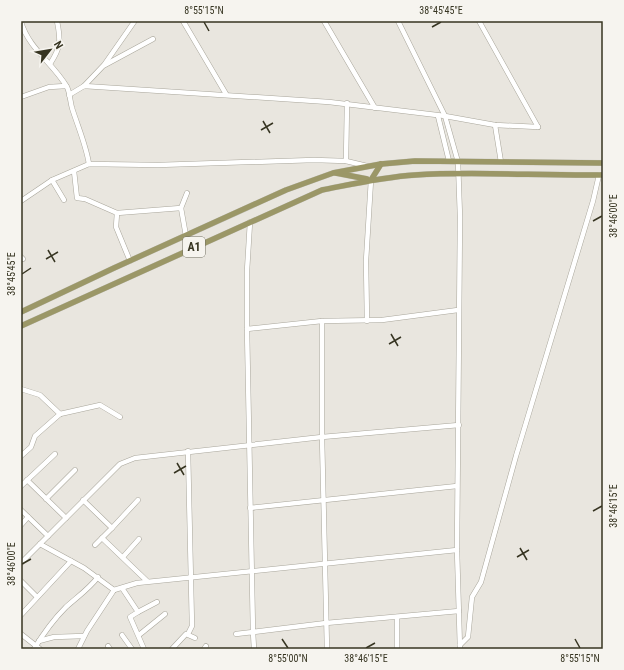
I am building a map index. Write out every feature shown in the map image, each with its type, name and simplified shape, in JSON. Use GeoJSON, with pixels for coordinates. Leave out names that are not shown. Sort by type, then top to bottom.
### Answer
{"type":"FeatureCollection","features":[{"type":"Feature","properties":{"kind":"main road","name":"A1"},"geometry":{"type":"LineString","coordinates":[[21,312],[286,190],[333,173],[381,164],[449,161],[603,163]]}},
{"type":"Feature","properties":{"kind":"main road"},"geometry":{"type":"LineString","coordinates":[[371,180],[381,164]]}},
{"type":"Feature","properties":{"kind":"main road","name":"A1"},"geometry":{"type":"LineString","coordinates":[[333,173],[371,180]]}},
{"type":"Feature","properties":{"kind":"main road","name":"A1"},"geometry":{"type":"LineString","coordinates":[[21,326],[322,190],[371,180],[458,173],[601,175]]}},
{"type":"Feature","properties":{"kind":"street"},"geometry":{"type":"LineString","coordinates":[[50,64],[60,46],[60,34],[57,21]]}},
{"type":"Feature","properties":{"kind":"street"},"geometry":{"type":"LineString","coordinates":[[183,21],[226,94]]}},
{"type":"Feature","properties":{"kind":"street"},"geometry":{"type":"LineString","coordinates":[[324,21],[375,108]]}},
{"type":"Feature","properties":{"kind":"street"},"geometry":{"type":"LineString","coordinates":[[398,21],[445,116],[458,162],[460,217],[457,550],[460,647]]}},
{"type":"Feature","properties":{"kind":"street"},"geometry":{"type":"LineString","coordinates":[[84,86],[347,103],[375,108],[445,116],[495,125],[538,127],[479,21]]}},
{"type":"Feature","properties":{"kind":"street"},"geometry":{"type":"LineString","coordinates":[[21,22],[25,35],[30,43],[50,64],[66,86],[87,152],[89,164]]}},
{"type":"Feature","properties":{"kind":"street"},"geometry":{"type":"LineString","coordinates":[[69,95],[84,86],[103,66],[134,22]]}},
{"type":"Feature","properties":{"kind":"street"},"geometry":{"type":"LineString","coordinates":[[103,66],[153,39]]}},
{"type":"Feature","properties":{"kind":"street"},"geometry":{"type":"LineString","coordinates":[[21,97],[49,87],[66,86]]}},
{"type":"Feature","properties":{"kind":"street"},"geometry":{"type":"LineString","coordinates":[[346,162],[347,103]]}},
{"type":"Feature","properties":{"kind":"street"},"geometry":{"type":"LineString","coordinates":[[438,116],[449,161]]}},
{"type":"Feature","properties":{"kind":"street"},"geometry":{"type":"LineString","coordinates":[[495,125],[502,162]]}},
{"type":"Feature","properties":{"kind":"street"},"geometry":{"type":"LineString","coordinates":[[21,192],[23,199],[52,180],[89,164],[158,165],[314,160],[346,162],[368,166]]}},
{"type":"Feature","properties":{"kind":"street"},"geometry":{"type":"LineString","coordinates":[[74,171],[77,198],[85,199],[117,213],[181,208]]}},
{"type":"Feature","properties":{"kind":"street"},"geometry":{"type":"LineString","coordinates":[[460,647],[468,637],[472,597],[481,582],[516,456],[601,175]]}},
{"type":"Feature","properties":{"kind":"street"},"geometry":{"type":"LineString","coordinates":[[52,180],[64,200]]}},
{"type":"Feature","properties":{"kind":"street"},"geometry":{"type":"LineString","coordinates":[[367,321],[366,261],[371,180]]}},
{"type":"Feature","properties":{"kind":"street"},"geometry":{"type":"LineString","coordinates":[[186,236],[181,208],[187,193]]}},
{"type":"Feature","properties":{"kind":"street"},"geometry":{"type":"LineString","coordinates":[[117,213],[116,230],[130,261]]}},
{"type":"Feature","properties":{"kind":"street"},"geometry":{"type":"LineString","coordinates":[[250,222],[247,271],[247,329],[254,649]]}},
{"type":"Feature","properties":{"kind":"street"},"geometry":{"type":"LineString","coordinates":[[247,329],[322,321],[367,321],[458,310]]}},
{"type":"Feature","properties":{"kind":"street"},"geometry":{"type":"LineString","coordinates":[[322,321],[322,437],[327,649]]}},
{"type":"Feature","properties":{"kind":"street"},"geometry":{"type":"LineString","coordinates":[[21,389],[40,395],[60,414]]}},
{"type":"Feature","properties":{"kind":"street"},"geometry":{"type":"LineString","coordinates":[[21,456],[31,447],[35,436],[60,414],[100,405],[120,417]]}},
{"type":"Feature","properties":{"kind":"street"},"geometry":{"type":"LineString","coordinates":[[21,563],[124,461],[141,457],[188,451],[459,425]]}},
{"type":"Feature","properties":{"kind":"street"},"geometry":{"type":"LineString","coordinates":[[172,649],[184,635],[188,634],[192,626],[188,451]]}},
{"type":"Feature","properties":{"kind":"street"},"geometry":{"type":"LineString","coordinates":[[21,486],[55,454]]}},
{"type":"Feature","properties":{"kind":"street"},"geometry":{"type":"LineString","coordinates":[[46,499],[75,470]]}},
{"type":"Feature","properties":{"kind":"street"},"geometry":{"type":"LineString","coordinates":[[27,480],[66,518]]}},
{"type":"Feature","properties":{"kind":"street"},"geometry":{"type":"LineString","coordinates":[[250,508],[457,486]]}},
{"type":"Feature","properties":{"kind":"street"},"geometry":{"type":"LineString","coordinates":[[83,500],[112,528]]}},
{"type":"Feature","properties":{"kind":"street"},"geometry":{"type":"LineString","coordinates":[[95,545],[138,500]]}},
{"type":"Feature","properties":{"kind":"street"},"geometry":{"type":"LineString","coordinates":[[21,510],[48,536]]}},
{"type":"Feature","properties":{"kind":"street"},"geometry":{"type":"LineString","coordinates":[[21,525],[28,517]]}},
{"type":"Feature","properties":{"kind":"street"},"geometry":{"type":"LineString","coordinates":[[102,538],[147,581]]}},
{"type":"Feature","properties":{"kind":"street"},"geometry":{"type":"LineString","coordinates":[[123,558],[138,539]]}},
{"type":"Feature","properties":{"kind":"street"},"geometry":{"type":"LineString","coordinates":[[40,544],[98,577],[114,590]]}},
{"type":"Feature","properties":{"kind":"street"},"geometry":{"type":"LineString","coordinates":[[78,649],[84,636],[114,590],[147,581],[457,550]]}},
{"type":"Feature","properties":{"kind":"street"},"geometry":{"type":"LineString","coordinates":[[21,615],[71,561]]}},
{"type":"Feature","properties":{"kind":"street"},"geometry":{"type":"LineString","coordinates":[[21,635],[36,648],[46,628],[56,617],[87,590],[98,577]]}},
{"type":"Feature","properties":{"kind":"street"},"geometry":{"type":"LineString","coordinates":[[21,581],[38,597]]}},
{"type":"Feature","properties":{"kind":"street"},"geometry":{"type":"LineString","coordinates":[[122,588],[138,612]]}},
{"type":"Feature","properties":{"kind":"street"},"geometry":{"type":"LineString","coordinates":[[144,649],[130,617],[157,602]]}},
{"type":"Feature","properties":{"kind":"street"},"geometry":{"type":"LineString","coordinates":[[236,634],[326,623],[458,611]]}},
{"type":"Feature","properties":{"kind":"street"},"geometry":{"type":"LineString","coordinates":[[139,635],[165,614]]}},
{"type":"Feature","properties":{"kind":"street"},"geometry":{"type":"LineString","coordinates":[[397,617],[397,649]]}},
{"type":"Feature","properties":{"kind":"street"},"geometry":{"type":"LineString","coordinates":[[188,634],[195,638]]}},
{"type":"Feature","properties":{"kind":"street"},"geometry":{"type":"LineString","coordinates":[[122,635],[132,649]]}},
{"type":"Feature","properties":{"kind":"street"},"geometry":{"type":"LineString","coordinates":[[39,641],[54,637],[84,636]]}}]}
